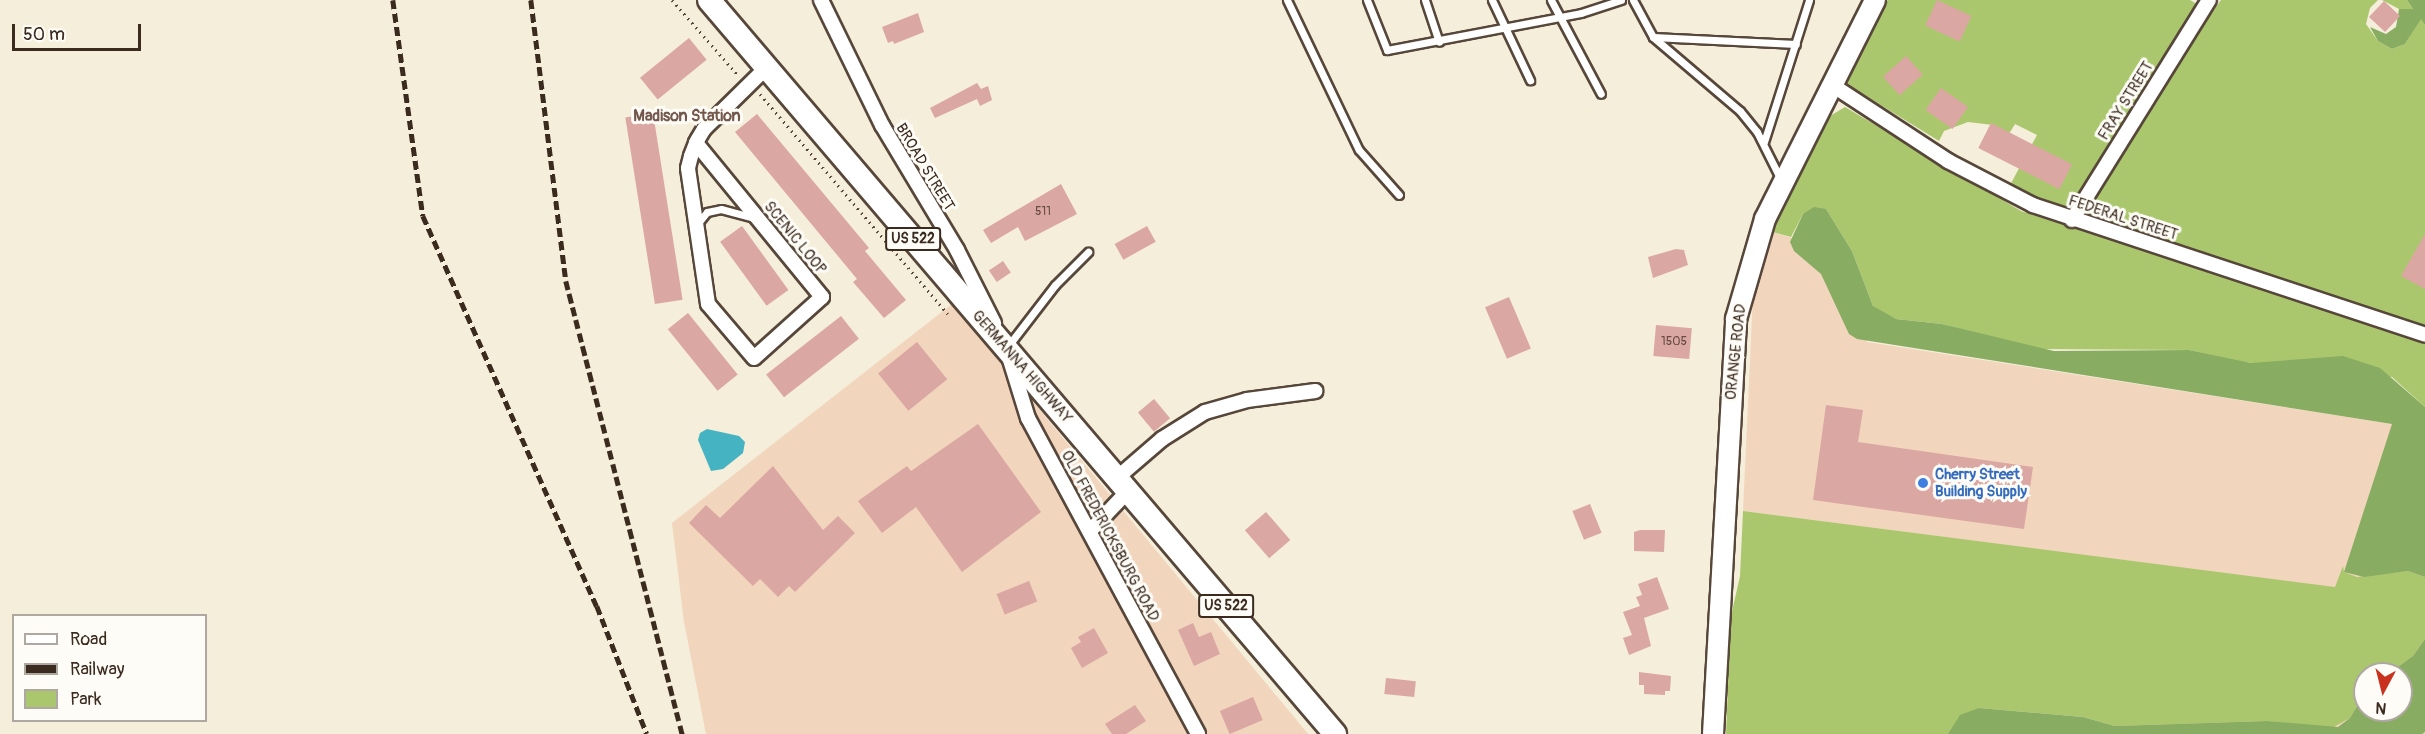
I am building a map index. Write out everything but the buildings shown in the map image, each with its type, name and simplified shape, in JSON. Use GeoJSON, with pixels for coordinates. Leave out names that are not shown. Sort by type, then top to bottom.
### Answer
{"type":"FeatureCollection","features":[{"type":"Feature","properties":{"kind":"main road","name":"GERMANNA HIGHWAY"},"geometry":{"type":"LineString","coordinates":[[709,0],[1335,734]]}},
{"type":"Feature","properties":{"kind":"main road","name":"ORANGE ROAD"},"geometry":{"type":"LineString","coordinates":[[1713,734],[1736,319],[1750,264],[1782,182],[1875,0]]}},
{"type":"Feature","properties":{"kind":"street","name":"BROAD STREET"},"geometry":{"type":"LineString","coordinates":[[821,0],[882,125],[957,250],[1006,348]]}},
{"type":"Feature","properties":{"kind":"street","name":"FRAY STREET"},"geometry":{"type":"LineString","coordinates":[[2072,220],[2209,0]]}},
{"type":"Feature","properties":{"kind":"street","name":"SCENIC LOOP"},"geometry":{"type":"LineString","coordinates":[[696,143],[822,297],[754,358],[710,309],[688,168],[696,143],[708,124],[766,68]]}},
{"type":"Feature","properties":{"kind":"street","name":"FEDERAL STREET"},"geometry":{"type":"LineString","coordinates":[[1832,85],[1985,182],[2072,220],[2425,335]]}},
{"type":"Feature","properties":{"kind":"street","name":"OLD FREDERICKSBURG ROAD"},"geometry":{"type":"LineString","coordinates":[[1006,348],[1028,418],[1091,530],[1198,734]]}},
{"type":"Feature","properties":{"kind":"street"},"geometry":{"type":"LineString","coordinates":[[1091,530],[1123,484],[1162,439],[1205,412],[1247,400],[1315,391]]}},
{"type":"Feature","properties":{"kind":"lane"},"geometry":{"type":"LineString","coordinates":[[1287,0],[1359,150],[1399,195]]}},
{"type":"Feature","properties":{"kind":"lane"},"geometry":{"type":"LineString","coordinates":[[1367,0],[1387,50],[1506,30],[1621,0]]}},
{"type":"Feature","properties":{"kind":"lane"},"geometry":{"type":"LineString","coordinates":[[1425,0],[1439,42]]}},
{"type":"Feature","properties":{"kind":"lane"},"geometry":{"type":"LineString","coordinates":[[1492,0],[1530,80]]}},
{"type":"Feature","properties":{"kind":"lane"},"geometry":{"type":"LineString","coordinates":[[1551,0],[1601,94]]}},
{"type":"Feature","properties":{"kind":"lane"},"geometry":{"type":"LineString","coordinates":[[1633,0],[1653,37],[1740,111],[1764,142],[1782,182]]}},
{"type":"Feature","properties":{"kind":"lane"},"geometry":{"type":"LineString","coordinates":[[1764,142],[1809,0]]}},
{"type":"Feature","properties":{"kind":"lane"},"geometry":{"type":"LineString","coordinates":[[1653,37],[1796,44]]}},
{"type":"Feature","properties":{"kind":"lane"},"geometry":{"type":"LineString","coordinates":[[697,226],[707,212],[721,209],[759,220]]}},
{"type":"Feature","properties":{"kind":"lane"},"geometry":{"type":"LineString","coordinates":[[1006,348],[1055,285],[1088,252]]}},
{"type":"Feature","properties":{"kind":"path"},"geometry":{"type":"LineString","coordinates":[[672,0],[735,72]]}},
{"type":"Feature","properties":{"kind":"path"},"geometry":{"type":"LineString","coordinates":[[761,95],[948,314]]}},
{"type":"Feature","properties":{"kind":"shaded area"},"geometry":{"type":"Polygon","coordinates":[[[1772,232],[1839,252],[1867,342],[2392,424],[2425,598],[2425,734],[2116,734],[2146,563],[1743,511],[1753,296],[1772,232]]]}},
{"type":"Feature","properties":{"kind":"shaded area"},"geometry":{"type":"Polygon","coordinates":[[[952,304],[1308,734],[706,734],[684,622],[672,523],[952,304]]]}},
{"type":"Feature","properties":{"kind":"green space"},"geometry":{"type":"Polygon","coordinates":[[[1888,0],[2190,0],[2212,13],[2221,0],[2378,0],[2370,8],[2366,24],[2378,41],[2392,49],[2405,44],[2421,18],[2425,25],[2425,331],[2009,187],[2037,135],[2015,124],[2009,134],[1993,125],[1968,122],[1944,131],[1939,141],[1845,83],[1888,0]]]}},
{"type":"Feature","properties":{"kind":"green space"},"geometry":{"type":"Polygon","coordinates":[[[2382,0],[2407,0],[2413,9],[2399,9],[2382,0]]]}},
{"type":"Feature","properties":{"kind":"green space"},"geometry":{"type":"Polygon","coordinates":[[[2407,0],[2425,0],[2425,25],[2421,19],[2405,44],[2392,49],[2378,41],[2370,27],[2386,34],[2396,27],[2399,9],[2413,9],[2407,0]]]}},
{"type":"Feature","properties":{"kind":"green space"},"geometry":{"type":"Polygon","coordinates":[[[1845,107],[2021,211],[2425,342],[2425,407],[2392,377],[2242,362],[2189,350],[2037,349],[1942,324],[1896,319],[1884,314],[1873,306],[1852,251],[1826,209],[1803,214],[1791,237],[1772,232],[1830,116],[1845,107]]]}},
{"type":"Feature","properties":{"kind":"green space"},"geometry":{"type":"Polygon","coordinates":[[[1814,207],[1826,209],[1852,251],[1873,306],[1896,319],[1942,324],[2054,351],[2189,350],[2251,363],[2343,356],[2380,368],[2425,407],[2425,577],[2408,571],[2364,577],[2344,572],[2392,424],[1857,339],[1849,334],[1821,274],[1794,251],[1790,242],[1803,214],[1814,207]]]}},
{"type":"Feature","properties":{"kind":"green space"},"geometry":{"type":"Polygon","coordinates":[[[1743,511],[2335,587],[2343,566],[2344,572],[2357,577],[2408,571],[2425,577],[2425,639],[2413,656],[2405,662],[2353,662],[2353,713],[2350,718],[2332,728],[2267,721],[2115,726],[2083,717],[1979,708],[1948,734],[1726,734],[1731,616],[1740,576],[1743,511]]]}},
{"type":"Feature","properties":{"kind":"green space"},"geometry":{"type":"Polygon","coordinates":[[[2425,639],[2425,732],[2422,734],[1948,734],[1960,715],[1979,708],[2083,717],[2115,726],[2267,721],[2338,727],[2353,713],[2353,722],[2413,722],[2413,662],[2405,662],[2413,656],[2425,639]]]}},
{"type":"Feature","properties":{"kind":"water"},"geometry":{"type":"Polygon","coordinates":[[[707,429],[739,436],[745,442],[743,453],[723,469],[711,471],[698,440],[700,433],[707,429]]]}},
{"type":"Feature","properties":{"kind":"railway"},"geometry":{"type":"LineString","coordinates":[[393,0],[423,216],[597,606],[647,734]]}},
{"type":"Feature","properties":{"kind":"railway"},"geometry":{"type":"LineString","coordinates":[[531,0],[566,281],[682,734]]}},
{"type":"Feature","properties":{"kind":"place","name":"Cherry Street Building Supply"},"geometry":{"type":"Point","coordinates":[1923,483]}},
{"type":"Feature","properties":{"kind":"district","name":"Madison Station"},"geometry":{"type":"Point","coordinates":[687,116]}}]}
